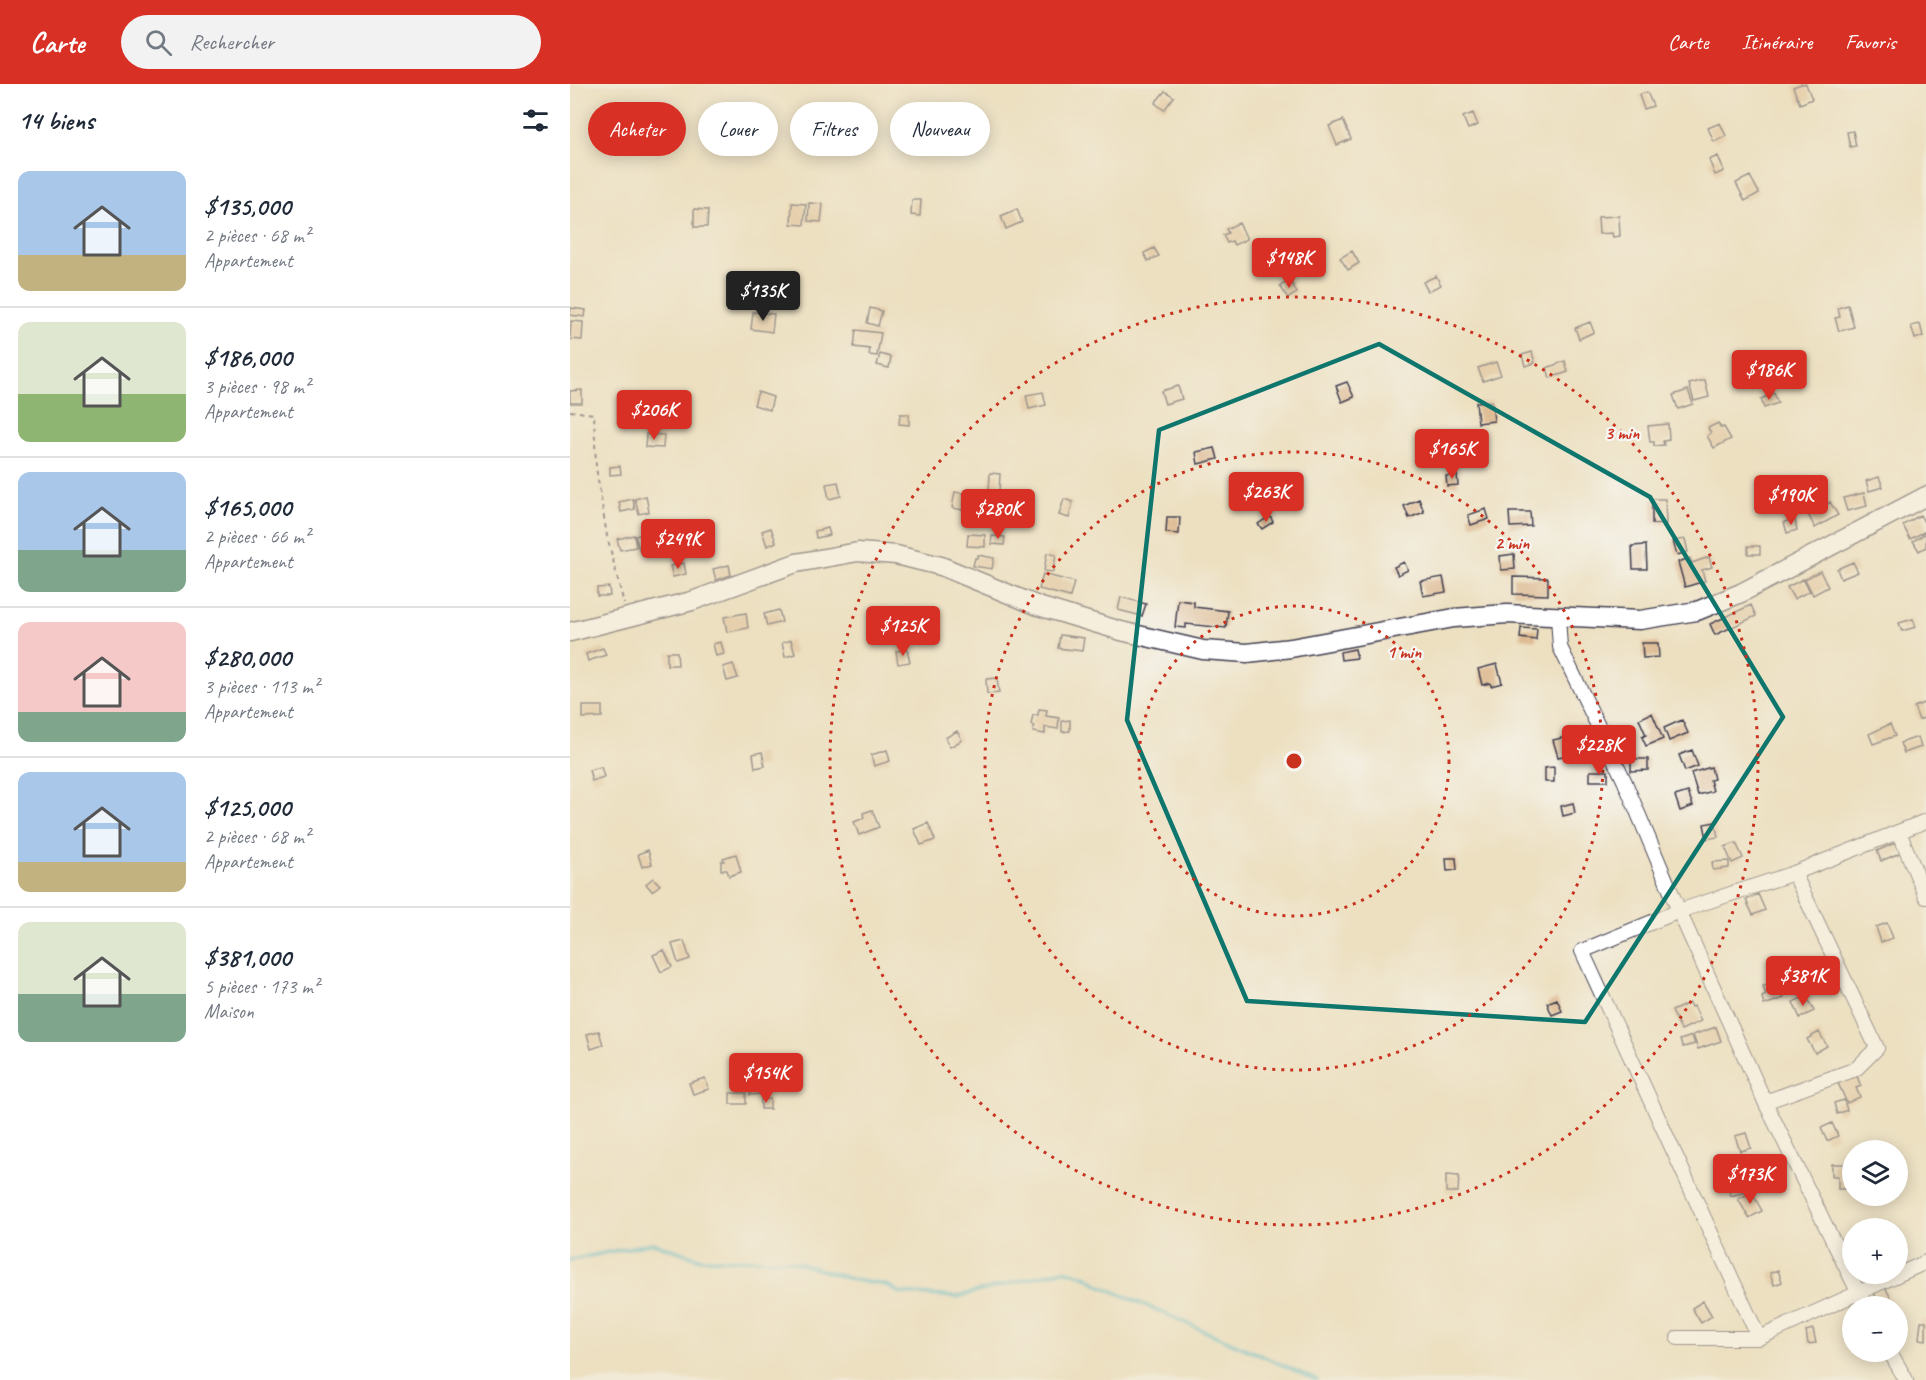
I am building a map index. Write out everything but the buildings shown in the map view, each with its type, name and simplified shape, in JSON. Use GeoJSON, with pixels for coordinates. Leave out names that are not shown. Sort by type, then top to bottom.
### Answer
{"type":"FeatureCollection","features":[{"type":"Feature","properties":{"kind":"street"},"geometry":{"type":"LineString","coordinates":[[570,632],[692,601],[796,563],[858,552],[896,555],[941,566],[1038,606],[1121,631],[1203,650],[1247,653],[1291,648],[1454,618],[1507,614],[1640,620],[1697,611],[1742,593],[1926,496]]}},
{"type":"Feature","properties":{"kind":"street"},"geometry":{"type":"LineString","coordinates":[[1558,617],[1560,647],[1624,780],[1679,911],[1765,1102],[1859,1296]]}},
{"type":"Feature","properties":{"kind":"street"},"geometry":{"type":"LineString","coordinates":[[1759,1338],[1582,951],[1679,911],[1794,873],[1926,821]]}},
{"type":"Feature","properties":{"kind":"street"},"geometry":{"type":"LineString","coordinates":[[1899,832],[1926,897]]}},
{"type":"Feature","properties":{"kind":"street"},"geometry":{"type":"LineString","coordinates":[[1765,1102],[1856,1069],[1877,1048],[1794,873]]}},
{"type":"Feature","properties":{"kind":"street"},"geometry":{"type":"LineString","coordinates":[[1678,1338],[1759,1338],[1926,1262]]}},
{"type":"Feature","properties":{"kind":"street"},"geometry":{"type":"LineString","coordinates":[[1896,1362],[1906,1380]]}},
{"type":"Feature","properties":{"kind":"path"},"geometry":{"type":"LineString","coordinates":[[570,411],[594,414],[596,467],[607,536],[627,618]]}},
{"type":"Feature","properties":{"kind":"highlighted area"},"geometry":{"type":"Polygon","coordinates":[[[1379,344],[1650,497],[1783,717],[1585,1022],[1247,1001],[1127,720],[1159,430],[1379,344]]]}},
{"type":"Feature","properties":{"kind":"waterway"},"geometry":{"type":"LineString","coordinates":[[570,1260],[653,1243],[701,1259],[787,1260],[854,1280],[887,1285],[900,1293],[956,1297],[1064,1270],[1085,1276],[1099,1285],[1317,1380]]}}]}
